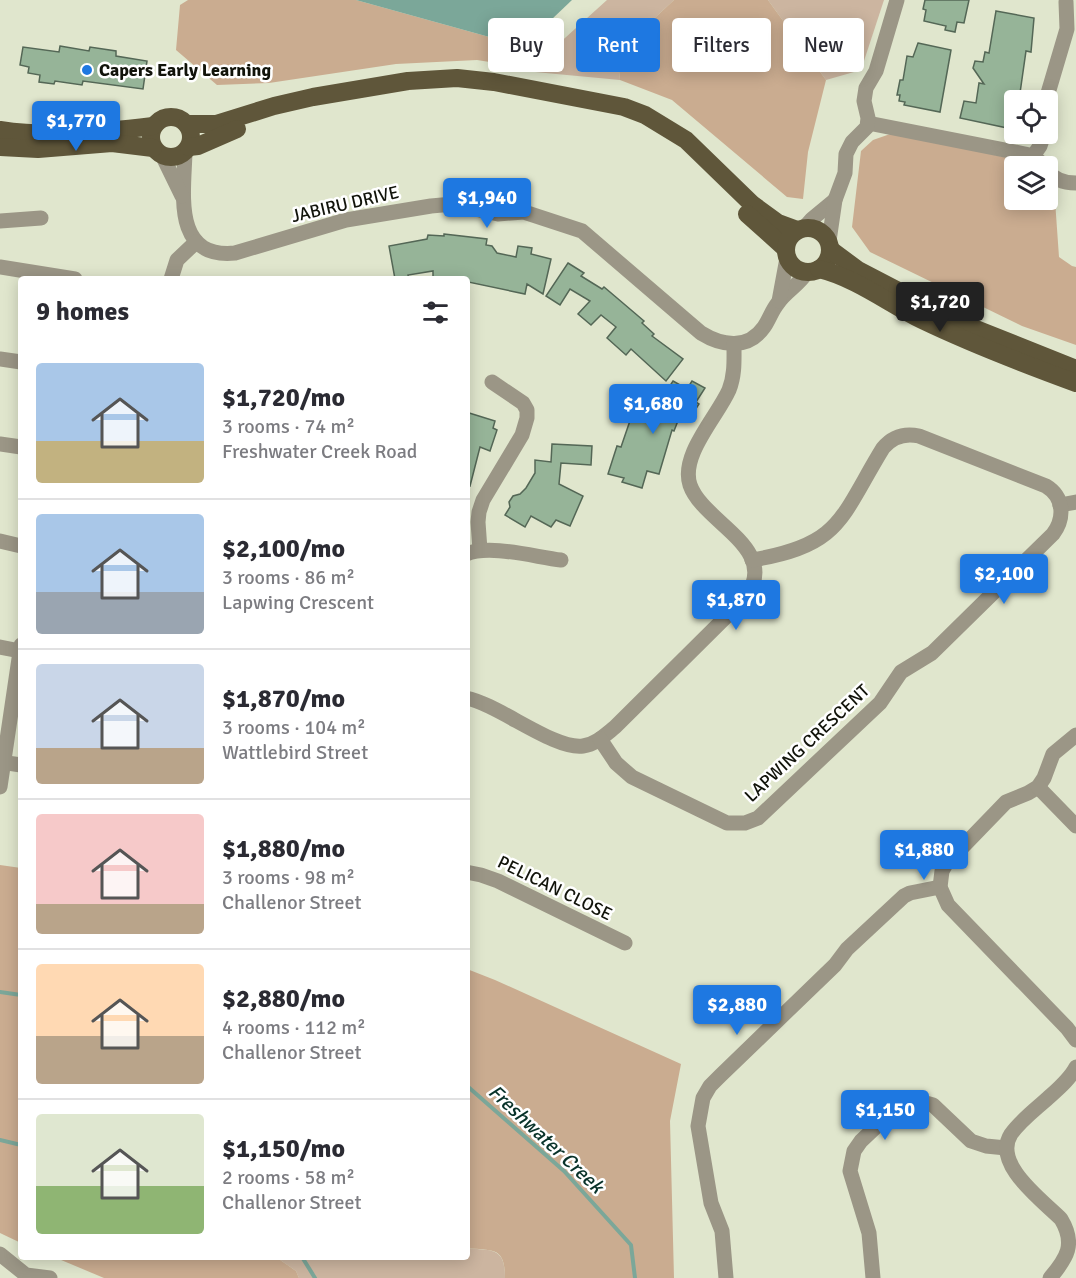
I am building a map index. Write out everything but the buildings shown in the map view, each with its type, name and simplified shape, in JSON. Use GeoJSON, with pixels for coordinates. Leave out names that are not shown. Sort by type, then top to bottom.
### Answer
{"type":"FeatureCollection","features":[{"type":"Feature","properties":{"kind":"main road"},"geometry":{"type":"LineString","coordinates":[[187,124],[216,124],[274,105],[408,81],[457,78],[494,82],[624,107],[673,130],[752,204],[778,223],[801,229],[819,230],[830,246],[858,270],[947,316],[1010,344],[1076,369]]}},
{"type":"Feature","properties":{"kind":"main road"},"geometry":{"type":"LineString","coordinates":[[0,147],[38,149],[112,143],[158,151],[174,157],[219,135],[278,116],[354,100],[436,89],[493,93],[609,114],[650,128],[684,151],[786,254],[795,268],[845,278],[897,307],[967,340],[1076,383]]}},
{"type":"Feature","properties":{"kind":"main road"},"geometry":{"type":"LineString","coordinates":[[158,151],[150,137],[153,126],[168,116],[179,118],[187,124],[191,135],[187,149]]}},
{"type":"Feature","properties":{"kind":"main road"},"geometry":{"type":"LineString","coordinates":[[0,130],[75,134],[153,126]]}},
{"type":"Feature","properties":{"kind":"main road"},"geometry":{"type":"LineString","coordinates":[[786,254],[789,238],[801,229]]}},
{"type":"Feature","properties":{"kind":"main road"},"geometry":{"type":"LineString","coordinates":[[813,271],[825,264],[830,246]]}},
{"type":"Feature","properties":{"kind":"street"},"geometry":{"type":"LineString","coordinates":[[830,246],[835,200],[844,173],[847,149],[865,130],[868,123],[864,101],[866,88],[876,71],[897,0]]}},
{"type":"Feature","properties":{"kind":"street"},"geometry":{"type":"LineString","coordinates":[[1049,90],[1067,29],[1065,1]]}},
{"type":"Feature","properties":{"kind":"street"},"geometry":{"type":"LineString","coordinates":[[868,123],[1033,156],[1041,144]]}},
{"type":"Feature","properties":{"kind":"street"},"geometry":{"type":"LineString","coordinates":[[172,276],[177,260],[196,242],[187,224],[182,196],[187,149]]}},
{"type":"Feature","properties":{"kind":"street"},"geometry":{"type":"LineString","coordinates":[[158,151],[182,196]]}},
{"type":"Feature","properties":{"kind":"street"},"geometry":{"type":"LineString","coordinates":[[1058,179],[1076,183]]}},
{"type":"Feature","properties":{"kind":"street"},"geometry":{"type":"LineString","coordinates":[[801,229],[835,200]]}},
{"type":"Feature","properties":{"kind":"street","name":"JABIRU DRIVE"},"geometry":{"type":"LineString","coordinates":[[196,242],[210,252],[235,253],[346,220],[443,204],[472,207],[498,214],[524,212],[582,231],[701,333],[714,341],[734,345]]}},
{"type":"Feature","properties":{"kind":"street"},"geometry":{"type":"LineString","coordinates":[[0,221],[41,218]]}},
{"type":"Feature","properties":{"kind":"street"},"geometry":{"type":"LineString","coordinates":[[779,301],[786,254]]}},
{"type":"Feature","properties":{"kind":"street"},"geometry":{"type":"LineString","coordinates":[[0,267],[56,276]]}},
{"type":"Feature","properties":{"kind":"street"},"geometry":{"type":"LineString","coordinates":[[470,700],[568,744],[586,745],[600,739],[741,603],[754,583],[752,560],[745,546],[695,495],[689,483],[690,462],[694,450],[732,381],[734,345],[746,342],[763,329],[779,301],[813,271]]}},
{"type":"Feature","properties":{"kind":"street"},"geometry":{"type":"LineString","coordinates":[[0,359],[18,362]]}},
{"type":"Feature","properties":{"kind":"street"},"geometry":{"type":"LineString","coordinates":[[492,382],[523,403],[527,418],[522,435],[483,500],[473,552],[561,560]]}},
{"type":"Feature","properties":{"kind":"street"},"geometry":{"type":"LineString","coordinates":[[752,560],[792,552],[808,546],[831,531],[843,517],[883,448],[899,436],[919,436],[1046,486],[1055,493],[1060,505],[1076,502]]}},
{"type":"Feature","properties":{"kind":"street"},"geometry":{"type":"LineString","coordinates":[[0,444],[18,447]]}},
{"type":"Feature","properties":{"kind":"street","name":"LAPWING CRESCENT"},"geometry":{"type":"LineString","coordinates":[[600,739],[624,772],[643,783],[727,823],[745,823],[758,818],[880,703],[901,672],[932,653],[1053,534],[1061,518],[1060,505]]}},
{"type":"Feature","properties":{"kind":"street"},"geometry":{"type":"LineString","coordinates":[[0,541],[18,545]]}},
{"type":"Feature","properties":{"kind":"street"},"geometry":{"type":"LineString","coordinates":[[0,647],[18,648]]}},
{"type":"Feature","properties":{"kind":"street"},"geometry":{"type":"LineString","coordinates":[[0,787],[18,666]]}},
{"type":"Feature","properties":{"kind":"street"},"geometry":{"type":"LineString","coordinates":[[1076,735],[1053,754],[1038,787],[1006,802],[946,864],[942,871],[940,887],[948,905],[1076,1040]]}},
{"type":"Feature","properties":{"kind":"street"},"geometry":{"type":"LineString","coordinates":[[2,762],[18,765]]}},
{"type":"Feature","properties":{"kind":"street"},"geometry":{"type":"LineString","coordinates":[[1038,787],[1076,826]]}},
{"type":"Feature","properties":{"kind":"street","name":"PELICAN CLOSE"},"geometry":{"type":"LineString","coordinates":[[470,873],[498,881],[625,944]]}},
{"type":"Feature","properties":{"kind":"street"},"geometry":{"type":"LineString","coordinates":[[726,1278],[722,1231],[711,1203],[699,1141],[699,1110],[703,1098],[710,1086],[904,896],[910,892],[940,887]]}},
{"type":"Feature","properties":{"kind":"street"},"geometry":{"type":"LineString","coordinates":[[1050,1278],[1067,1256],[1069,1246],[1067,1228],[1014,1171],[1006,1156],[1006,1148],[1012,1132],[1066,1081],[1076,1067]]}},
{"type":"Feature","properties":{"kind":"street"},"geometry":{"type":"LineString","coordinates":[[873,1278],[869,1233],[850,1172],[851,1161],[861,1141],[896,1108],[905,1102],[915,1100],[933,1105],[971,1142],[1006,1148]]}},
{"type":"Feature","properties":{"kind":"street"},"geometry":{"type":"LineString","coordinates":[[0,1254],[25,1277],[50,1278]]}},
{"type":"Feature","properties":{"kind":"shaded area"},"geometry":{"type":"Polygon","coordinates":[[[188,0],[356,0],[488,37],[488,62],[477,60],[396,64],[269,83],[217,85],[176,50],[180,5],[188,0]]]}},
{"type":"Feature","properties":{"kind":"shaded area"},"geometry":{"type":"Polygon","coordinates":[[[607,0],[674,0],[655,18],[587,18],[607,0]]]}},
{"type":"Feature","properties":{"kind":"shaded area"},"geometry":{"type":"Polygon","coordinates":[[[674,0],[768,0],[783,21],[783,72],[820,72],[826,80],[808,152],[803,199],[787,197],[672,100],[620,80],[619,72],[660,72],[660,18],[655,18],[674,0]]]}},
{"type":"Feature","properties":{"kind":"shaded area"},"geometry":{"type":"Polygon","coordinates":[[[768,0],[884,0],[864,61],[864,18],[783,18],[783,21],[768,0]]]}},
{"type":"Feature","properties":{"kind":"shaded area"},"geometry":{"type":"Polygon","coordinates":[[[576,28],[576,72],[619,72],[620,80],[535,72],[564,72],[564,39],[576,28]]]}},
{"type":"Feature","properties":{"kind":"shaded area"},"geometry":{"type":"Polygon","coordinates":[[[820,72],[854,72],[826,80],[820,72]]]}},
{"type":"Feature","properties":{"kind":"shaded area"},"geometry":{"type":"Polygon","coordinates":[[[893,133],[1004,157],[1004,210],[1056,210],[1059,257],[1076,267],[1076,345],[1022,326],[870,252],[852,227],[861,151],[873,140],[893,133]]]}},
{"type":"Feature","properties":{"kind":"shaded area"},"geometry":{"type":"Polygon","coordinates":[[[0,865],[18,868],[18,1242],[0,1233],[0,865]]]}},
{"type":"Feature","properties":{"kind":"shaded area"},"geometry":{"type":"Polygon","coordinates":[[[470,970],[681,1064],[670,1121],[674,1278],[505,1278],[503,1260],[500,1255],[490,1250],[470,1248],[470,970]]]}},
{"type":"Feature","properties":{"kind":"shaded area"},"geometry":{"type":"Polygon","coordinates":[[[470,1248],[496,1252],[503,1261],[505,1278],[299,1278],[296,1271],[280,1260],[470,1260],[470,1248]]]}},
{"type":"Feature","properties":{"kind":"shaded area"},"geometry":{"type":"Polygon","coordinates":[[[61,1260],[280,1260],[296,1271],[299,1278],[104,1278],[61,1260]]]}},
{"type":"Feature","properties":{"kind":"water"},"geometry":{"type":"Polygon","coordinates":[[[356,0],[572,0],[553,18],[488,18],[488,37],[356,0]]]}},
{"type":"Feature","properties":{"kind":"waterway","name":"Freshwater Creek"},"geometry":{"type":"LineString","coordinates":[[0,992],[18,995]]}},
{"type":"Feature","properties":{"kind":"waterway","name":"Freshwater Creek"},"geometry":{"type":"LineString","coordinates":[[470,1089],[564,1171],[631,1245],[635,1278]]}},
{"type":"Feature","properties":{"kind":"waterway","name":"Freshwater Creek"},"geometry":{"type":"LineString","coordinates":[[0,1140],[18,1144]]}},
{"type":"Feature","properties":{"kind":"waterway","name":"Freshwater Creek"},"geometry":{"type":"LineString","coordinates":[[304,1260],[315,1278]]}},
{"type":"Feature","properties":{"kind":"place","name":"Capers Early Learning"},"geometry":{"type":"Point","coordinates":[87,70]}}]}
